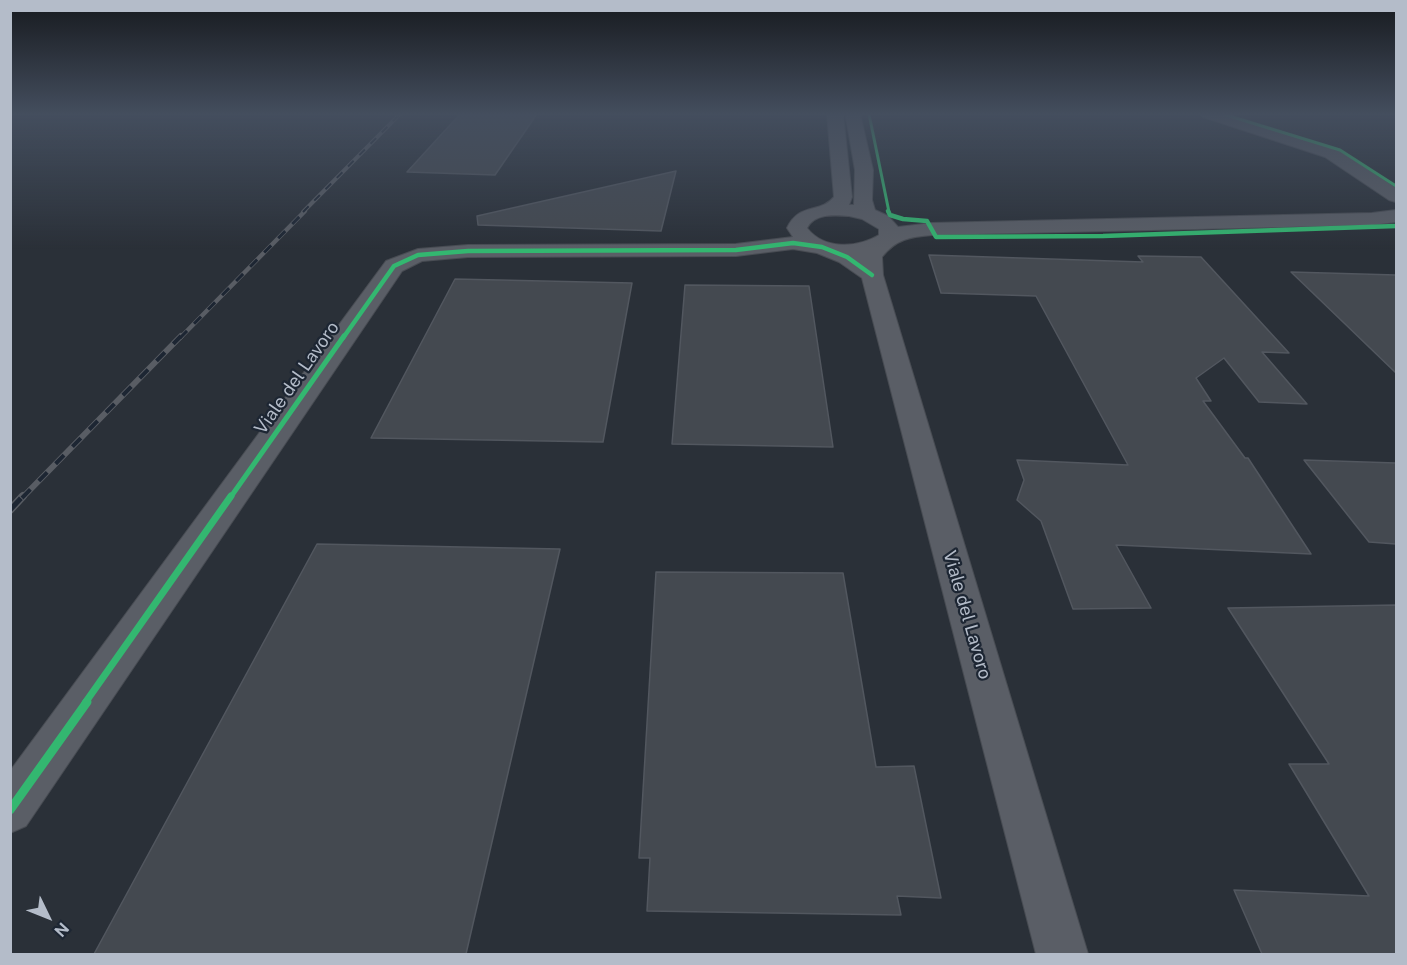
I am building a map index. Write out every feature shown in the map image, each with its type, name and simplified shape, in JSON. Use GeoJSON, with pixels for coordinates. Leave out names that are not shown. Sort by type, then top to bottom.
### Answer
{"type":"FeatureCollection","features":[{"type":"Feature","properties":{"kind":"street"},"geometry":{"type":"LineString","coordinates":[[830,210],[843,198],[840,159]]}},
{"type":"Feature","properties":{"kind":"street"},"geometry":{"type":"LineString","coordinates":[[862,159],[864,170],[862,200],[872,216]]}},
{"type":"Feature","properties":{"kind":"street"},"geometry":{"type":"LineString","coordinates":[[1340,159],[1396,196]]}},
{"type":"Feature","properties":{"kind":"street"},"geometry":{"type":"LineString","coordinates":[[763,247],[784,238],[805,216],[830,210],[872,216],[904,226],[932,229]]}},
{"type":"Feature","properties":{"kind":"street","name":"Viale del Lavoro"},"geometry":{"type":"LineString","coordinates":[[872,216],[887,224],[890,231],[881,252],[1062,954]]}},
{"type":"Feature","properties":{"kind":"street"},"geometry":{"type":"LineString","coordinates":[[796,228],[800,235],[809,242],[847,257],[881,252],[903,232],[932,229],[1372,219],[1396,216]]}},
{"type":"Feature","properties":{"kind":"street","name":"Viale del Lavoro"},"geometry":{"type":"LineString","coordinates":[[10,810],[394,266],[418,255],[468,251],[736,250],[793,243],[822,247]]}},
{"type":"Feature","properties":{"kind":"street"},"geometry":{"type":"LineString","coordinates":[[822,247],[881,252]]}},
{"type":"Feature","properties":{"kind":"building"},"geometry":{"type":"Polygon","coordinates":[[[419,159],[506,159],[495,175],[407,172],[419,159]]]}},
{"type":"Feature","properties":{"kind":"building"},"geometry":{"type":"Polygon","coordinates":[[[676,171],[661,231],[478,225],[477,216],[676,171]]]}},
{"type":"Feature","properties":{"kind":"building"},"geometry":{"type":"Polygon","coordinates":[[[929,255],[1143,262],[1138,256],[1201,257],[1289,353],[1262,352],[1307,404],[1259,402],[1224,358],[1196,378],[1211,401],[1203,401],[1245,458],[1248,458],[1311,554],[1116,545],[1151,608],[1073,609],[1041,521],[1017,500],[1024,480],[1017,460],[1128,465],[1036,296],[941,293],[929,255]]]}},
{"type":"Feature","properties":{"kind":"building"},"geometry":{"type":"Polygon","coordinates":[[[1291,272],[1396,275],[1396,373],[1291,272]]]}},
{"type":"Feature","properties":{"kind":"building"},"geometry":{"type":"Polygon","coordinates":[[[455,279],[632,283],[603,442],[371,438],[455,279]]]}},
{"type":"Feature","properties":{"kind":"building"},"geometry":{"type":"Polygon","coordinates":[[[685,285],[809,286],[833,447],[672,444],[685,285]]]}},
{"type":"Feature","properties":{"kind":"building"},"geometry":{"type":"Polygon","coordinates":[[[1304,460],[1396,463],[1396,544],[1369,542],[1304,460]]]}},
{"type":"Feature","properties":{"kind":"building"},"geometry":{"type":"Polygon","coordinates":[[[317,544],[560,549],[466,954],[94,954],[317,544]]]}},
{"type":"Feature","properties":{"kind":"building"},"geometry":{"type":"Polygon","coordinates":[[[656,572],[843,573],[876,767],[914,766],[941,898],[897,896],[901,915],[647,911],[650,858],[639,858],[656,572]]]}},
{"type":"Feature","properties":{"kind":"building"},"geometry":{"type":"Polygon","coordinates":[[[1396,605],[1396,954],[1262,954],[1234,890],[1369,896],[1289,764],[1329,764],[1228,608],[1396,605]]]}},
{"type":"Feature","properties":{"kind":"railway"},"geometry":{"type":"LineString","coordinates":[[303,212],[355,159]]}},
{"type":"Feature","properties":{"kind":"railway"},"geometry":{"type":"LineString","coordinates":[[180,338],[305,211]]}},
{"type":"Feature","properties":{"kind":"railway"},"geometry":{"type":"LineString","coordinates":[[22,498],[181,336]]}},
{"type":"Feature","properties":{"kind":"railway"},"geometry":{"type":"LineString","coordinates":[[10,510],[23,496]]}},
{"type":"Feature","properties":{"kind":"cycle path"},"geometry":{"type":"LineString","coordinates":[[877,159],[886,208],[890,215],[903,219],[927,221],[936,237],[1103,236],[1396,226]]}},
{"type":"Feature","properties":{"kind":"cycle path"},"geometry":{"type":"LineString","coordinates":[[1354,159],[1396,186]]}},
{"type":"Feature","properties":{"kind":"cycle path"},"geometry":{"type":"LineString","coordinates":[[10,810],[394,266],[418,255],[468,251],[736,250],[793,243],[822,247],[847,257],[872,275]]}}]}
